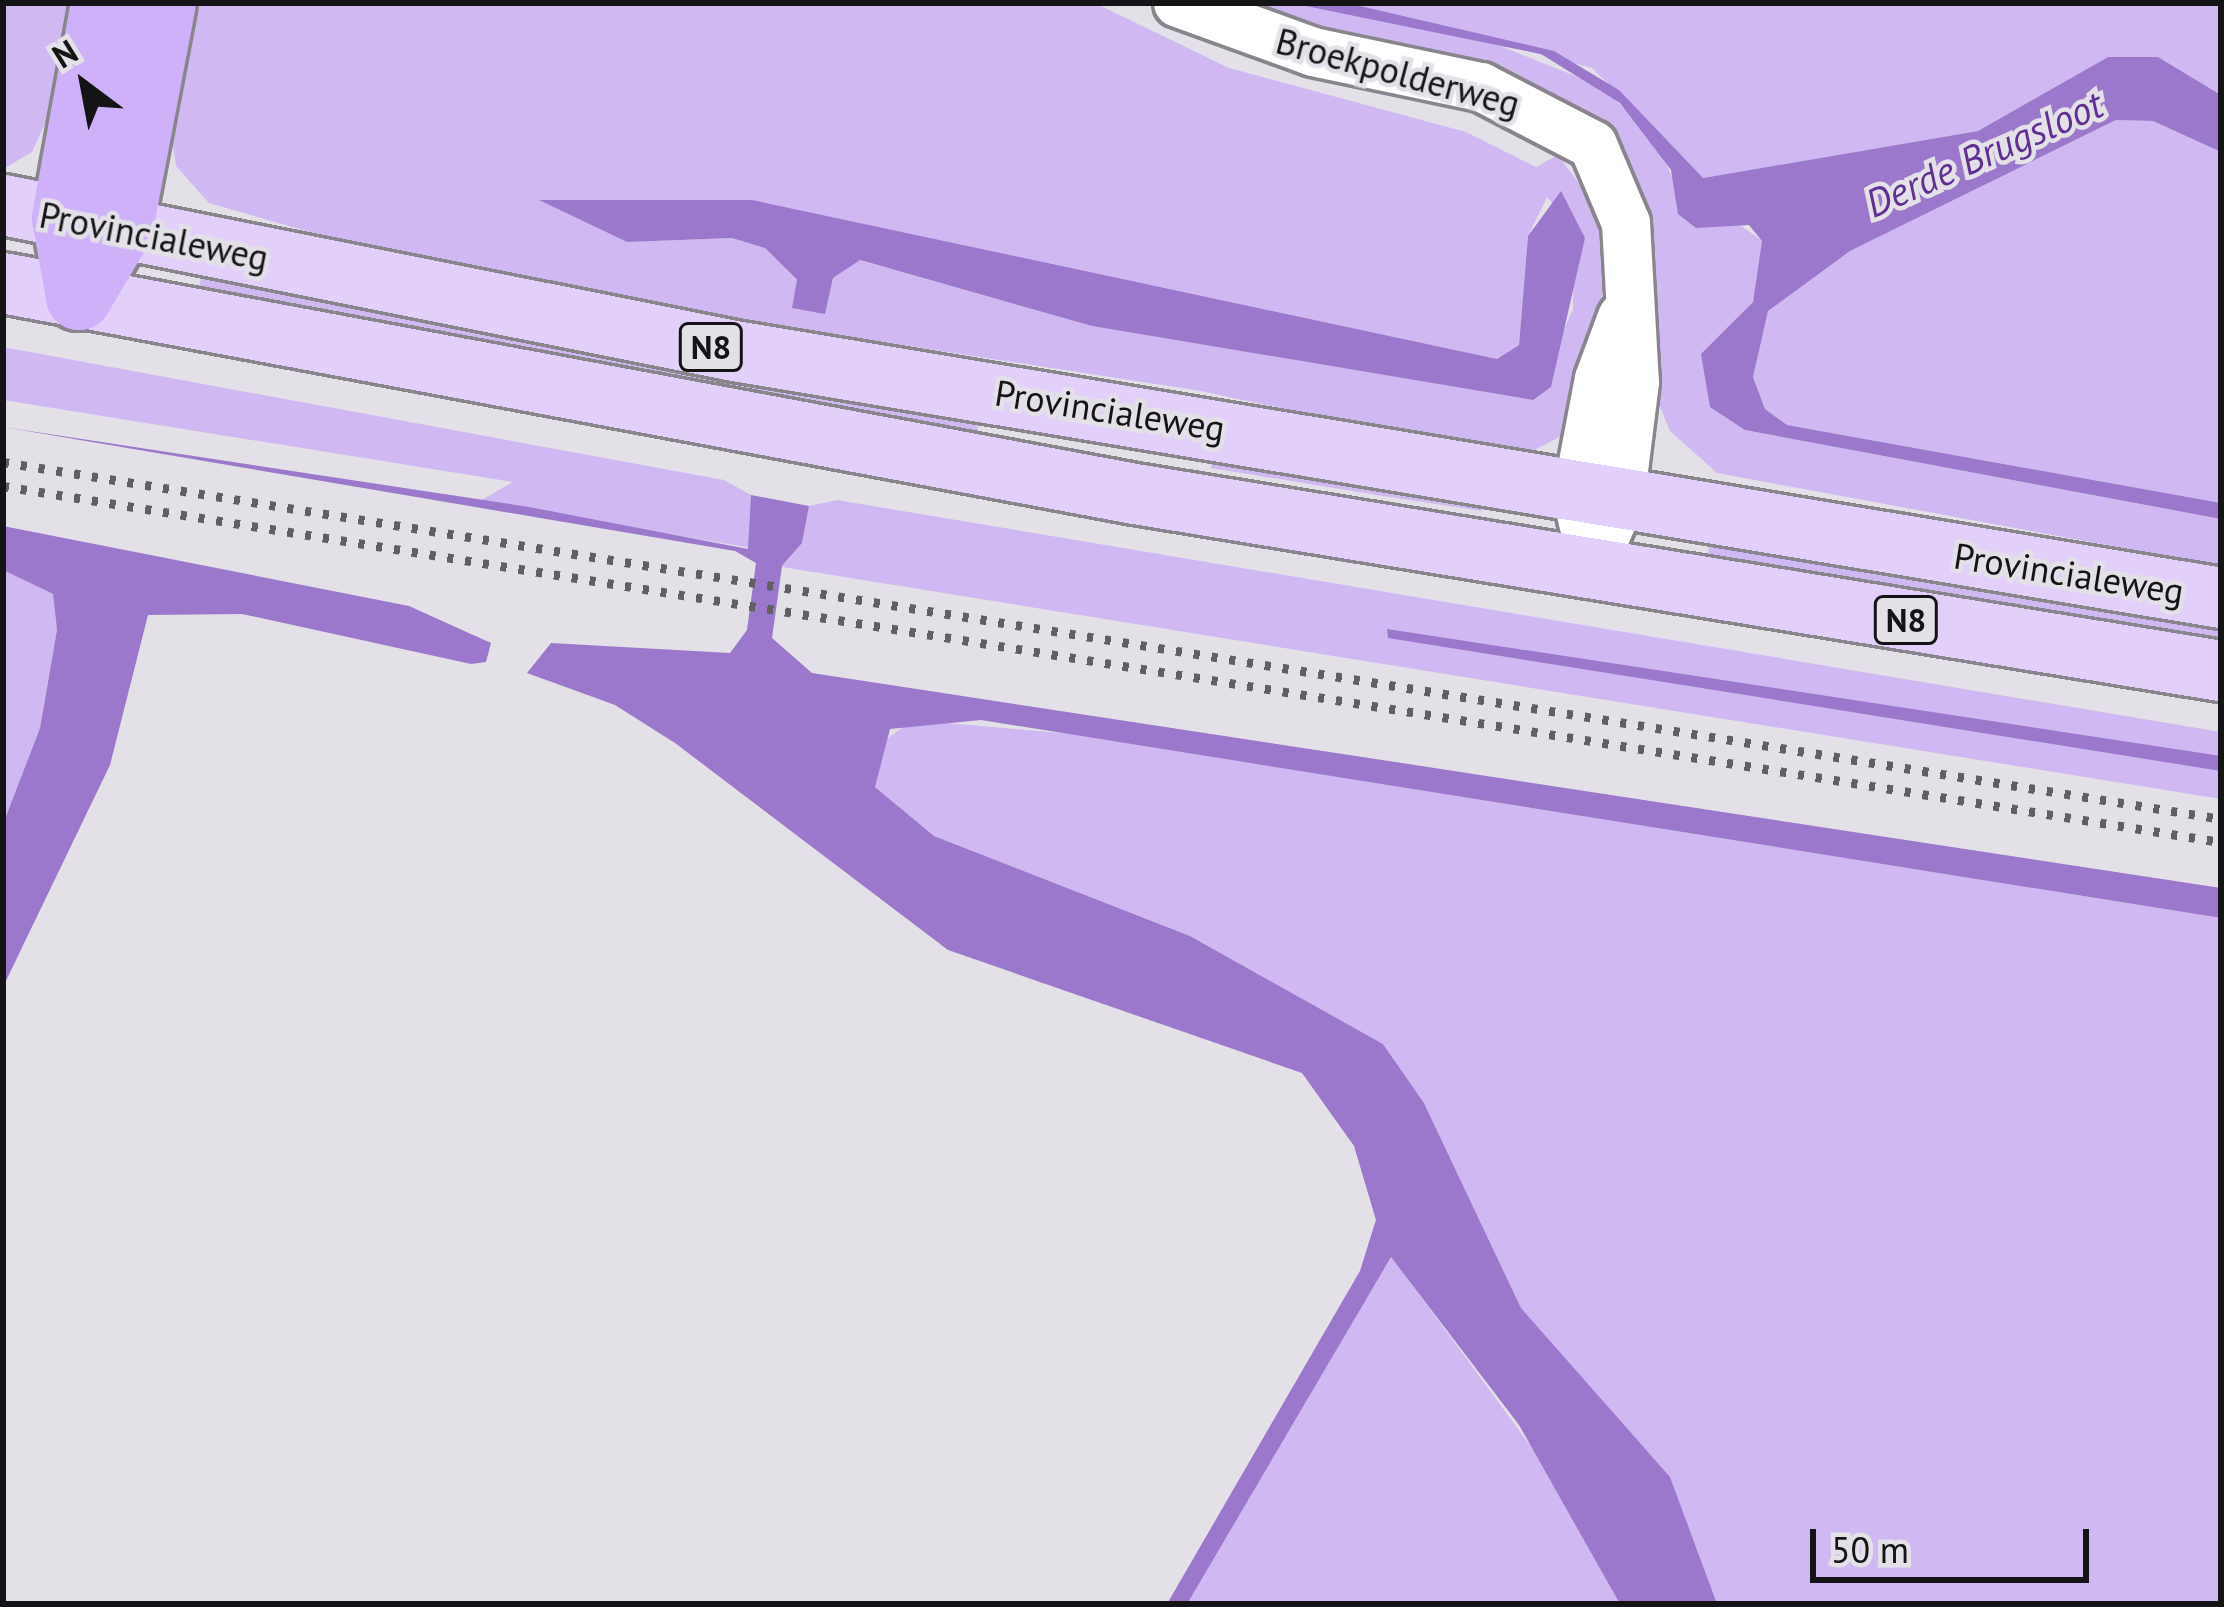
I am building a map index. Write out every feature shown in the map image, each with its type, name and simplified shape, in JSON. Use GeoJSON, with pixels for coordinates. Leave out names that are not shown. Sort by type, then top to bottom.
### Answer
{"type":"FeatureCollection","features":[{"type":"Feature","properties":{"kind":"highway"},"geometry":{"type":"LineString","coordinates":[[79,297],[62,217],[104,3]]}},
{"type":"Feature","properties":{"kind":"highway"},"geometry":{"type":"LineString","coordinates":[[62,217],[163,3]]}},
{"type":"Feature","properties":{"kind":"main road","name":"Provincialeweg"},"geometry":{"type":"LineString","coordinates":[[62,217],[679,341],[1599,498],[2221,598]]}},
{"type":"Feature","properties":{"kind":"main road","name":"Provincialeweg"},"geometry":{"type":"LineString","coordinates":[[3,283],[651,409],[2221,671]]}},
{"type":"Feature","properties":{"kind":"street","name":"Broekpolderweg"},"geometry":{"type":"LineString","coordinates":[[1178,3],[1313,52],[1481,87],[1561,120],[1615,181],[1635,382],[1599,498],[1592,569]]}},
{"type":"Feature","properties":{"kind":"shaded area"},"geometry":{"type":"Polygon","coordinates":[[[3,3],[72,3],[50,113],[32,152],[3,169],[3,3]]]}},
{"type":"Feature","properties":{"kind":"shaded area"},"geometry":{"type":"Polygon","coordinates":[[[194,3],[1095,3],[1229,68],[1466,132],[1536,167],[1558,155],[1600,212],[1605,277],[1584,400],[1567,433],[1521,457],[1201,391],[654,307],[323,236],[209,203],[176,166],[169,120],[194,3]],[[1547,197],[1528,236],[1519,345],[1497,359],[752,201],[542,201],[627,242],[732,238],[765,248],[797,281],[793,308],[825,313],[833,278],[859,260],[1092,326],[1533,400],[1573,309],[1574,228],[1547,197]]]}},
{"type":"Feature","properties":{"kind":"shaded area"},"geometry":{"type":"Polygon","coordinates":[[[1228,3],[1291,3],[1490,42],[1603,87],[1654,138],[1696,228],[1732,220],[1763,241],[1753,302],[1714,342],[1745,430],[2221,519],[2221,566],[1717,473],[1670,431],[1653,390],[1646,222],[1597,120],[1525,80],[1228,3]]]}},
{"type":"Feature","properties":{"kind":"shaded area"},"geometry":{"type":"Polygon","coordinates":[[[1347,3],[2221,3],[2221,95],[2158,57],[2108,57],[1978,131],[1703,178],[1592,68],[1347,3]]]}},
{"type":"Feature","properties":{"kind":"shaded area"},"geometry":{"type":"Polygon","coordinates":[[[2116,120],[2153,121],[2221,152],[2221,503],[1787,425],[1765,409],[1753,377],[1767,311],[1850,251],[2116,120]]]}},
{"type":"Feature","properties":{"kind":"shaded area"},"geometry":{"type":"Polygon","coordinates":[[[202,274],[703,378],[975,419],[980,435],[196,301],[202,274]]]}},
{"type":"Feature","properties":{"kind":"shaded area"},"geometry":{"type":"Polygon","coordinates":[[[3,347],[724,480],[751,495],[752,548],[478,502],[513,482],[3,400],[3,347]]]}},
{"type":"Feature","properties":{"kind":"shaded area"},"geometry":{"type":"Polygon","coordinates":[[[1211,454],[1486,499],[1482,511],[1211,468],[1211,454]]]}},
{"type":"Feature","properties":{"kind":"shaded area"},"geometry":{"type":"Polygon","coordinates":[[[837,500],[2221,732],[2221,799],[782,567],[802,543],[809,506],[837,500]]]}},
{"type":"Feature","properties":{"kind":"shaded area"},"geometry":{"type":"Polygon","coordinates":[[[1711,536],[2221,617],[2216,650],[1706,570],[1711,536]]]}},
{"type":"Feature","properties":{"kind":"shaded area"},"geometry":{"type":"Polygon","coordinates":[[[3,570],[53,594],[57,630],[40,728],[3,824],[3,570]]]}},
{"type":"Feature","properties":{"kind":"shaded area"},"geometry":{"type":"Polygon","coordinates":[[[913,720],[1072,734],[2221,918],[2221,1604],[1717,1604],[1521,1308],[1424,1103],[1383,1044],[1190,936],[934,836],[875,787],[877,746],[913,720]]]}},
{"type":"Feature","properties":{"kind":"shaded area"},"geometry":{"type":"Polygon","coordinates":[[[1376,1220],[1391,1256],[1552,1475],[1620,1604],[1167,1604],[1360,1271],[1376,1220]]]}},
{"type":"Feature","properties":{"kind":"water","name":"Derde Brugsloot"},"geometry":{"type":"Polygon","coordinates":[[[1291,3],[1347,3],[1554,51],[1619,90],[1703,178],[1978,131],[2108,57],[2158,57],[2221,95],[2221,152],[2153,121],[2116,120],[1850,251],[1768,311],[1753,377],[1765,409],[1787,425],[2221,503],[2221,519],[1745,430],[1710,407],[1701,354],[1753,302],[1762,241],[1749,225],[1696,228],[1678,214],[1671,170],[1620,103],[1541,54],[1291,3]]]}},
{"type":"Feature","properties":{"kind":"water"},"geometry":{"type":"Polygon","coordinates":[[[1561,191],[1585,238],[1551,387],[1533,400],[1092,326],[860,260],[833,278],[825,314],[792,308],[797,280],[765,248],[732,238],[627,242],[539,200],[752,200],[1497,359],[1519,345],[1528,236],[1561,191]]]}},
{"type":"Feature","properties":{"kind":"water"},"geometry":{"type":"Polygon","coordinates":[[[3,427],[529,507],[748,549],[751,495],[809,506],[802,543],[782,566],[772,638],[812,673],[2221,888],[2221,918],[981,720],[890,729],[875,787],[934,836],[1190,936],[1383,1044],[1424,1103],[1521,1308],[1670,1477],[1717,1604],[1620,1604],[1519,1425],[1391,1257],[1187,1604],[1167,1604],[1360,1271],[1376,1220],[1354,1146],[1302,1073],[948,950],[675,743],[615,705],[527,673],[551,643],[730,653],[747,630],[756,563],[735,551],[3,427]]]}},
{"type":"Feature","properties":{"kind":"water"},"geometry":{"type":"Polygon","coordinates":[[[3,526],[409,606],[491,643],[486,662],[471,664],[242,614],[148,615],[110,765],[3,987],[3,824],[40,728],[57,630],[53,594],[3,570],[3,526]]]}},
{"type":"Feature","properties":{"kind":"water"},"geometry":{"type":"Polygon","coordinates":[[[1387,629],[2221,756],[2221,771],[1388,638],[1387,629]]]}},
{"type":"Feature","properties":{"kind":"railway"},"geometry":{"type":"LineString","coordinates":[[3,462],[2221,819]]}},
{"type":"Feature","properties":{"kind":"railway"},"geometry":{"type":"LineString","coordinates":[[3,486],[2221,842]]}}]}
